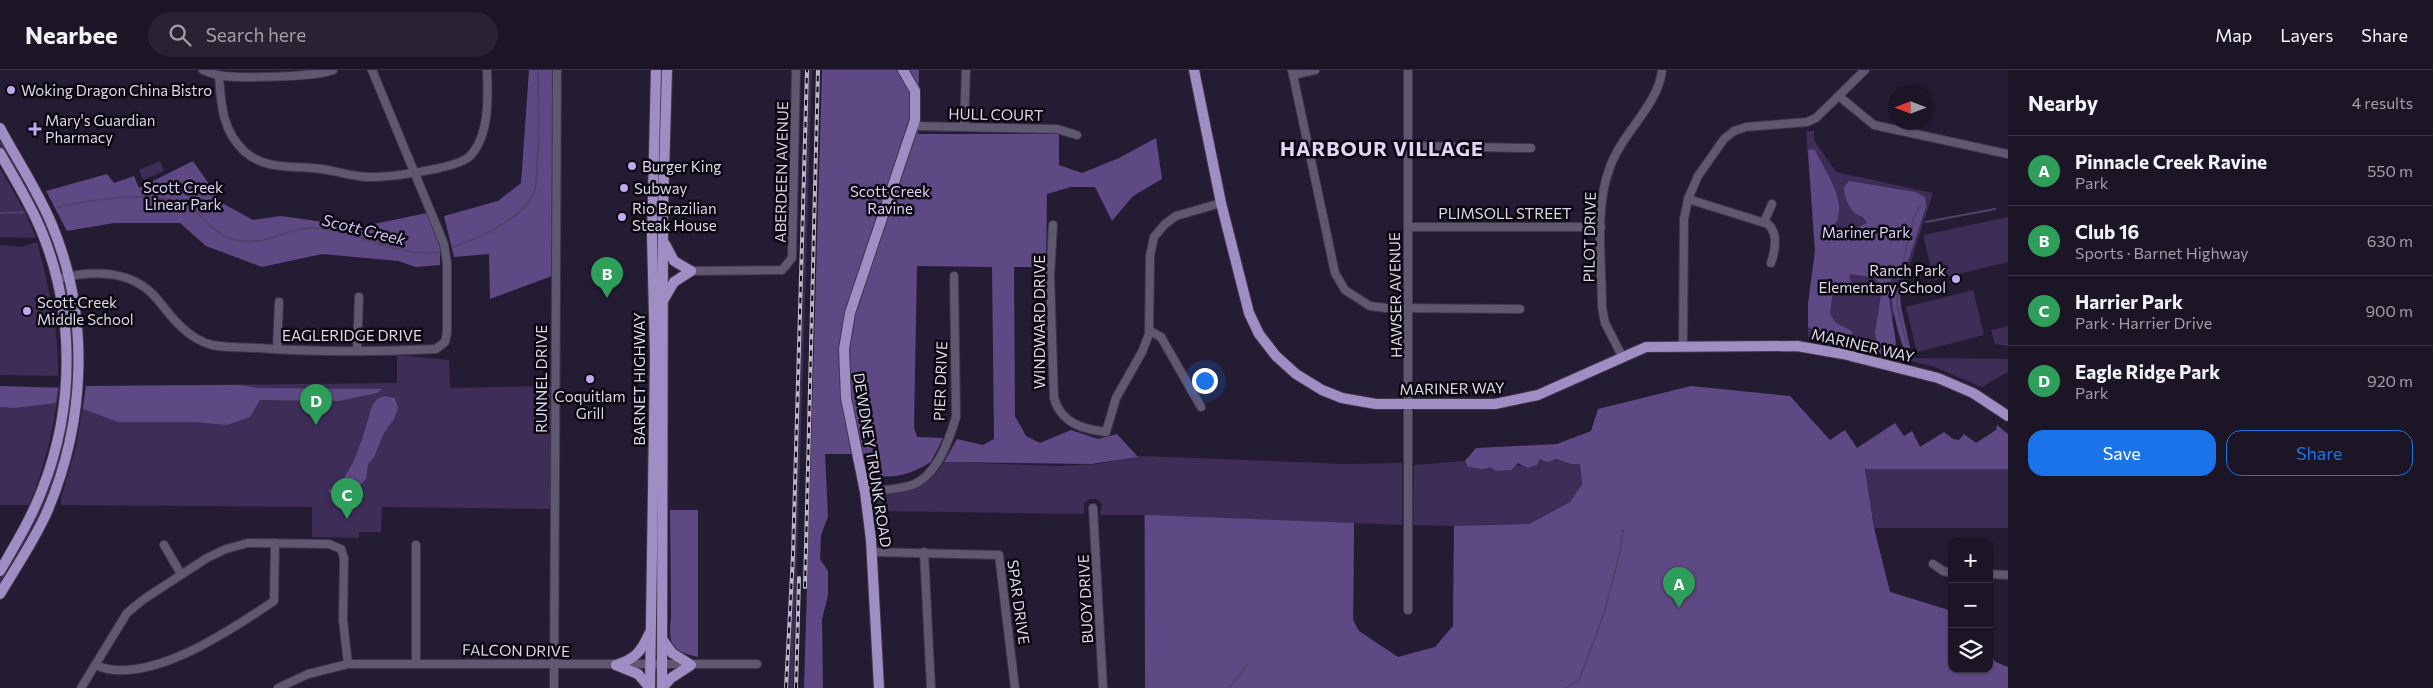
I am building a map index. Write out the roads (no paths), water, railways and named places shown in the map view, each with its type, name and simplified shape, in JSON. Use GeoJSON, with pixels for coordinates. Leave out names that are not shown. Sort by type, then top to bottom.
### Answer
{"type":"FeatureCollection","features":[{"type":"Feature","properties":{"kind":"main road","name":"BARNET HIGHWAY"},"geometry":{"type":"LineString","coordinates":[[650,688],[655,356],[652,261],[656,70]]}},
{"type":"Feature","properties":{"kind":"main road","name":"BARNET HIGHWAY"},"geometry":{"type":"LineString","coordinates":[[662,688],[663,240],[666,70]]}},
{"type":"Feature","properties":{"kind":"main road","name":"DEWDNEY TRUNK ROAD"},"geometry":{"type":"LineString","coordinates":[[879,688],[872,552],[865,492],[846,398],[844,370],[845,336],[850,313],[913,126],[916,96],[911,81],[903,70]]}},
{"type":"Feature","properties":{"kind":"main road","name":"MARINER WAY"},"geometry":{"type":"LineString","coordinates":[[1194,70],[1221,203],[1249,314],[1259,334],[1276,356],[1308,382],[1342,398],[1376,404],[1409,405],[1486,405],[1514,402],[1553,389],[1646,346],[1797,346],[1843,354],[1949,382],[1985,400],[2008,416]]}},
{"type":"Feature","properties":{"kind":"main road"},"geometry":{"type":"LineString","coordinates":[[0,128],[45,209],[59,245],[68,276],[76,318],[79,353],[74,423],[61,475],[46,514],[0,594]]}},
{"type":"Feature","properties":{"kind":"main road"},"geometry":{"type":"LineString","coordinates":[[0,153],[35,216],[57,279],[67,356],[65,394],[56,450],[30,519],[0,571]]}},
{"type":"Feature","properties":{"kind":"main road"},"geometry":{"type":"LineString","coordinates":[[663,240],[674,261],[690,270]]}},
{"type":"Feature","properties":{"kind":"main road"},"geometry":{"type":"LineString","coordinates":[[652,261],[663,270],[690,270]]}},
{"type":"Feature","properties":{"kind":"main road"},"geometry":{"type":"LineString","coordinates":[[663,302],[674,282],[690,270]]}},
{"type":"Feature","properties":{"kind":"main road"},"geometry":{"type":"LineString","coordinates":[[616,665],[629,661],[639,654],[651,631]]}},
{"type":"Feature","properties":{"kind":"main road"},"geometry":{"type":"LineString","coordinates":[[662,639],[672,653],[691,665],[671,678],[662,688]]}},
{"type":"Feature","properties":{"kind":"main road"},"geometry":{"type":"LineString","coordinates":[[616,665],[638,674],[650,688]]}},
{"type":"Feature","properties":{"kind":"street"},"geometry":{"type":"LineString","coordinates":[[203,70],[219,76],[306,75],[333,70]]}},
{"type":"Feature","properties":{"kind":"street","name":"EAGLERIDGE DRIVE"},"geometry":{"type":"LineString","coordinates":[[57,279],[102,272],[134,280],[157,298],[172,319],[191,334],[211,344],[277,349],[436,349],[445,342],[447,263],[444,244],[416,172],[372,70]]}},
{"type":"Feature","properties":{"kind":"street"},"geometry":{"type":"LineString","coordinates":[[219,76],[222,110],[229,134],[246,152],[260,161],[282,167],[320,169],[366,177],[416,172],[459,163],[468,157],[474,149],[484,126],[488,103],[486,70]]}},
{"type":"Feature","properties":{"kind":"street","name":"RUNNEL DRIVE"},"geometry":{"type":"LineString","coordinates":[[554,688],[557,70]]}},
{"type":"Feature","properties":{"kind":"street","name":"ABERDEEN AVENUE"},"geometry":{"type":"LineString","coordinates":[[690,270],[782,270],[792,258],[796,70]]}},
{"type":"Feature","properties":{"kind":"street"},"geometry":{"type":"LineString","coordinates":[[964,127],[966,70]]}},
{"type":"Feature","properties":{"kind":"street"},"geometry":{"type":"LineString","coordinates":[[1315,70],[1292,72],[1335,273],[1345,290],[1361,302],[1386,308],[1520,309]]}},
{"type":"Feature","properties":{"kind":"street","name":"HAWSER AVENUE"},"geometry":{"type":"LineString","coordinates":[[1408,70],[1408,610]]}},
{"type":"Feature","properties":{"kind":"street","name":"PILOT DRIVE"},"geometry":{"type":"LineString","coordinates":[[1622,356],[1605,323],[1602,307],[1603,192],[1610,166],[1623,139],[1655,94],[1662,70]]}},
{"type":"Feature","properties":{"kind":"street"},"geometry":{"type":"LineString","coordinates":[[1683,345],[1683,225],[1688,199],[1703,168],[1730,133],[1746,127],[1809,122],[1820,116],[1865,70]]}},
{"type":"Feature","properties":{"kind":"street"},"geometry":{"type":"LineString","coordinates":[[1840,97],[1874,125],[2008,154]]}},
{"type":"Feature","properties":{"kind":"street","name":"HULL COURT"},"geometry":{"type":"LineString","coordinates":[[913,126],[1057,128],[1077,135]]}},
{"type":"Feature","properties":{"kind":"street"},"geometry":{"type":"LineString","coordinates":[[1408,146],[1532,148]]}},
{"type":"Feature","properties":{"kind":"street"},"geometry":{"type":"LineString","coordinates":[[1688,199],[1764,222],[1772,227],[1774,246],[1770,263]]}},
{"type":"Feature","properties":{"kind":"street","name":"WINDWARD DRIVE"},"geometry":{"type":"LineString","coordinates":[[1053,225],[1050,276],[1053,391],[1056,404],[1063,416],[1080,427],[1106,432],[1116,398],[1142,352],[1150,331],[1150,256],[1154,237],[1165,224],[1176,216],[1221,203]]}},
{"type":"Feature","properties":{"kind":"street"},"geometry":{"type":"LineString","coordinates":[[1764,222],[1772,204]]}},
{"type":"Feature","properties":{"kind":"street","name":"PLIMSOLL STREET"},"geometry":{"type":"LineString","coordinates":[[1408,227],[1602,227]]}},
{"type":"Feature","properties":{"kind":"street","name":"PIER DRIVE"},"geometry":{"type":"LineString","coordinates":[[865,492],[893,489],[917,482],[935,464],[949,438],[956,416],[954,276]]}},
{"type":"Feature","properties":{"kind":"street"},"geometry":{"type":"LineString","coordinates":[[357,350],[359,297]]}},
{"type":"Feature","properties":{"kind":"street"},"geometry":{"type":"LineString","coordinates":[[277,349],[279,302]]}},
{"type":"Feature","properties":{"kind":"street"},"geometry":{"type":"LineString","coordinates":[[1150,331],[1160,337],[1200,407]]}},
{"type":"Feature","properties":{"kind":"street","name":"BUOY DRIVE"},"geometry":{"type":"LineString","coordinates":[[1093,508],[1104,688]]}},
{"type":"Feature","properties":{"kind":"street"},"geometry":{"type":"LineString","coordinates":[[95,665],[107,671],[126,673],[147,671],[166,666],[192,654],[274,601],[275,543]]}},
{"type":"Feature","properties":{"kind":"street"},"geometry":{"type":"LineString","coordinates":[[81,688],[127,613],[181,574],[217,552],[235,546],[275,543],[328,544],[341,549],[344,558],[343,620],[348,664]]}},
{"type":"Feature","properties":{"kind":"street"},"geometry":{"type":"LineString","coordinates":[[164,545],[181,574]]}},
{"type":"Feature","properties":{"kind":"street"},"geometry":{"type":"LineString","coordinates":[[416,545],[416,664]]}},
{"type":"Feature","properties":{"kind":"street","name":"SPAR DRIVE"},"geometry":{"type":"LineString","coordinates":[[872,552],[999,555],[1015,688]]}},
{"type":"Feature","properties":{"kind":"street"},"geometry":{"type":"LineString","coordinates":[[924,552],[930,688]]}},
{"type":"Feature","properties":{"kind":"street"},"geometry":{"type":"LineString","coordinates":[[1933,564],[1948,572]]}},
{"type":"Feature","properties":{"kind":"street"},"geometry":{"type":"LineString","coordinates":[[1993,574],[2008,575]]}},
{"type":"Feature","properties":{"kind":"street","name":"FALCON DRIVE"},"geometry":{"type":"LineString","coordinates":[[278,688],[303,676],[348,664],[757,664]]}},
{"type":"Feature","properties":{"kind":"waterway","name":"Scott Creek"},"geometry":{"type":"LineString","coordinates":[[453,247],[488,233],[512,218],[530,199],[535,189],[539,130],[538,70]]}},
{"type":"Feature","properties":{"kind":"waterway","name":"Scott Creek"},"geometry":{"type":"LineString","coordinates":[[58,207],[87,201],[123,197],[158,198],[173,200],[186,205],[198,213],[219,233],[231,239],[254,242],[292,231],[313,228],[345,233],[407,251],[422,253],[439,252]]}},
{"type":"Feature","properties":{"kind":"waterway"},"geometry":{"type":"LineString","coordinates":[[1899,279],[1914,217],[1920,206]]}},
{"type":"Feature","properties":{"kind":"waterway"},"geometry":{"type":"LineString","coordinates":[[1926,222],[1995,209]]}},
{"type":"Feature","properties":{"kind":"waterway","name":"Scott Creek"},"geometry":{"type":"LineString","coordinates":[[0,213],[24,212]]}},
{"type":"Feature","properties":{"kind":"waterway"},"geometry":{"type":"LineString","coordinates":[[1897,285],[1897,305],[1907,344]]}},
{"type":"Feature","properties":{"kind":"waterway"},"geometry":{"type":"LineString","coordinates":[[1566,688],[1579,680],[1604,613],[1620,552],[1623,530]]}},
{"type":"Feature","properties":{"kind":"waterway"},"geometry":{"type":"LineString","coordinates":[[1229,688],[1248,664]]}},
{"type":"Feature","properties":{"kind":"railway"},"geometry":{"type":"LineString","coordinates":[[786,688],[793,555],[807,70]]}},
{"type":"Feature","properties":{"kind":"railway"},"geometry":{"type":"LineString","coordinates":[[805,587],[818,70]]}},
{"type":"Feature","properties":{"kind":"railway"},"geometry":{"type":"LineString","coordinates":[[796,688],[799,578]]}},
{"type":"Feature","properties":{"kind":"place","name":"Woking Dragon China Bistro"},"geometry":{"type":"Point","coordinates":[11,90]}},
{"type":"Feature","properties":{"kind":"place","name":"Mary's Guardian Pharmacy"},"geometry":{"type":"Point","coordinates":[35,129]}},
{"type":"Feature","properties":{"kind":"place","name":"Burger King"},"geometry":{"type":"Point","coordinates":[632,166]}},
{"type":"Feature","properties":{"kind":"place","name":"Subway"},"geometry":{"type":"Point","coordinates":[624,188]}},
{"type":"Feature","properties":{"kind":"place","name":"Rio Brazilian Steak House"},"geometry":{"type":"Point","coordinates":[622,217]}},
{"type":"Feature","properties":{"kind":"place","name":"Ranch Park Elementary School"},"geometry":{"type":"Point","coordinates":[1956,279]}},
{"type":"Feature","properties":{"kind":"place","name":"Club 16"},"geometry":{"type":"Point","coordinates":[607,298]}},
{"type":"Feature","properties":{"kind":"place","name":"Scott Creek Middle School"},"geometry":{"type":"Point","coordinates":[27,311]}},
{"type":"Feature","properties":{"kind":"place","name":"Coquitlam Grill"},"geometry":{"type":"Point","coordinates":[590,379]}},
{"type":"Feature","properties":{"kind":"place","name":"Eagle Ridge Park"},"geometry":{"type":"Point","coordinates":[316,425]}},
{"type":"Feature","properties":{"kind":"place","name":"Harrier Park"},"geometry":{"type":"Point","coordinates":[347,519]}},
{"type":"Feature","properties":{"kind":"place","name":"Pinnacle Creek Ravine"},"geometry":{"type":"Point","coordinates":[1679,608]}},
{"type":"Feature","properties":{"kind":"district","name":"HARBOUR VILLAGE"},"geometry":{"type":"Point","coordinates":[1382,148]}},
{"type":"Feature","properties":{"kind":"park label","name":"Scott Creek Linear Park"},"geometry":{"type":"Point","coordinates":[183,196]}},
{"type":"Feature","properties":{"kind":"park label","name":"Scott Creek Ravine"},"geometry":{"type":"Point","coordinates":[890,200]}},
{"type":"Feature","properties":{"kind":"park label","name":"Mariner Park"},"geometry":{"type":"Point","coordinates":[1866,232]}}]}
